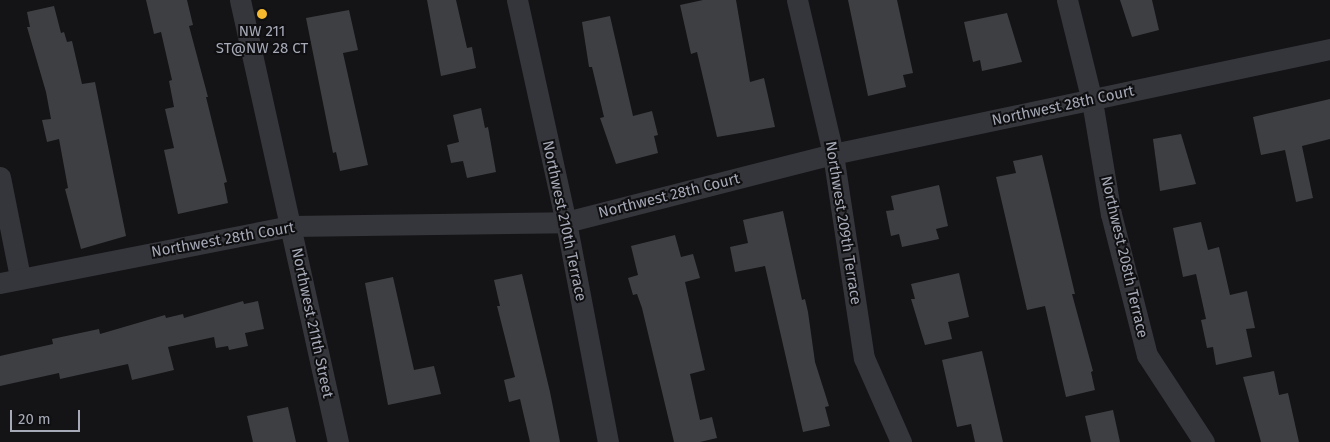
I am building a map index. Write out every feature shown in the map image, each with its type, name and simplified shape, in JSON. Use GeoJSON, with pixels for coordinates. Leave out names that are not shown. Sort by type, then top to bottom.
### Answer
{"type":"FeatureCollection","features":[{"type":"Feature","properties":{"kind":"street","name":"Northwest 211th Street"},"geometry":{"type":"LineString","coordinates":[[240,0],[338,442]]}},
{"type":"Feature","properties":{"kind":"street","name":"Northwest 210th Terrace"},"geometry":{"type":"LineString","coordinates":[[517,0],[566,222],[608,442]]}},
{"type":"Feature","properties":{"kind":"street","name":"Northwest 209th Terrace"},"geometry":{"type":"LineString","coordinates":[[797,0],[833,154],[864,358],[901,442]]}},
{"type":"Feature","properties":{"kind":"street","name":"Northwest 208th Terrace"},"geometry":{"type":"LineString","coordinates":[[1067,0],[1092,101],[1111,214],[1147,355],[1204,442]]}},
{"type":"Feature","properties":{"kind":"street","name":"Northwest 28th Court"},"geometry":{"type":"LineString","coordinates":[[0,283],[20,277],[290,226],[566,222],[833,154],[1092,101],[1330,49]]}},
{"type":"Feature","properties":{"kind":"street"},"geometry":{"type":"LineString","coordinates":[[0,177],[20,277]]}},
{"type":"Feature","properties":{"kind":"building"},"geometry":{"type":"Polygon","coordinates":[[[146,0],[187,0],[193,25],[189,26],[208,97],[206,97],[227,182],[224,183],[228,203],[178,214],[164,150],[174,148],[165,109],[174,107],[169,81],[172,80],[161,32],[154,34],[146,0]]]}},
{"type":"Feature","properties":{"kind":"building"},"geometry":{"type":"Polygon","coordinates":[[[427,0],[456,0],[467,48],[472,47],[476,68],[441,76],[427,0]]]}},
{"type":"Feature","properties":{"kind":"building"},"geometry":{"type":"Polygon","coordinates":[[[703,0],[736,0],[750,82],[764,78],[775,127],[717,137],[697,52],[691,54],[680,5],[703,0]]]}},
{"type":"Feature","properties":{"kind":"building"},"geometry":{"type":"Polygon","coordinates":[[[848,0],[897,0],[913,73],[903,75],[906,87],[868,96],[848,0]]]}},
{"type":"Feature","properties":{"kind":"building"},"geometry":{"type":"Polygon","coordinates":[[[1120,0],[1152,0],[1159,30],[1132,37],[1120,0]]]}},
{"type":"Feature","properties":{"kind":"building"},"geometry":{"type":"Polygon","coordinates":[[[54,6],[61,33],[64,32],[67,42],[72,41],[82,84],[95,82],[126,236],[81,249],[65,189],[68,188],[59,139],[47,142],[42,120],[51,119],[46,92],[27,27],[30,27],[27,12],[54,6]]]}},
{"type":"Feature","properties":{"kind":"building"},"geometry":{"type":"Polygon","coordinates":[[[349,10],[358,50],[343,53],[368,165],[340,171],[336,152],[333,153],[306,18],[349,10]]]}},
{"type":"Feature","properties":{"kind":"building"},"geometry":{"type":"Polygon","coordinates":[[[1007,13],[1022,62],[982,71],[980,60],[973,62],[964,22],[1007,13]]]}},
{"type":"Feature","properties":{"kind":"building"},"geometry":{"type":"Polygon","coordinates":[[[610,16],[633,116],[652,111],[658,135],[654,136],[658,153],[616,164],[600,118],[604,117],[592,67],[589,67],[582,22],[610,16]]]}},
{"type":"Feature","properties":{"kind":"building"},"geometry":{"type":"Polygon","coordinates":[[[1330,99],[1330,139],[1302,146],[1313,198],[1296,202],[1285,150],[1261,155],[1253,117],[1330,99]]]}},
{"type":"Feature","properties":{"kind":"building"},"geometry":{"type":"Polygon","coordinates":[[[481,108],[485,128],[488,127],[496,172],[467,178],[463,161],[451,163],[447,145],[459,142],[453,115],[481,108]]]}},
{"type":"Feature","properties":{"kind":"building"},"geometry":{"type":"Polygon","coordinates":[[[1181,134],[1196,184],[1160,191],[1153,139],[1181,134]]]}},
{"type":"Feature","properties":{"kind":"building"},"geometry":{"type":"Polygon","coordinates":[[[1042,155],[1075,294],[1072,294],[1093,371],[1091,372],[1095,390],[1066,397],[1045,306],[1027,310],[996,177],[1016,173],[1013,161],[1042,155]]]}},
{"type":"Feature","properties":{"kind":"building"},"geometry":{"type":"Polygon","coordinates":[[[939,185],[948,226],[936,229],[939,239],[902,247],[899,234],[891,236],[886,211],[894,210],[891,196],[939,185]]]}},
{"type":"Feature","properties":{"kind":"building"},"geometry":{"type":"Polygon","coordinates":[[[783,211],[802,300],[805,299],[808,312],[815,362],[829,406],[825,407],[830,426],[803,432],[765,266],[735,272],[730,247],[748,243],[743,220],[783,211]]]}},
{"type":"Feature","properties":{"kind":"building"},"geometry":{"type":"Polygon","coordinates":[[[1201,222],[1208,250],[1219,247],[1230,295],[1247,291],[1255,328],[1246,329],[1252,357],[1216,365],[1213,347],[1207,348],[1201,320],[1206,319],[1196,274],[1183,277],[1173,228],[1201,222]]]}},
{"type":"Feature","properties":{"kind":"building"},"geometry":{"type":"Polygon","coordinates":[[[675,235],[681,257],[693,254],[700,278],[685,282],[705,370],[690,374],[700,420],[712,417],[717,438],[700,442],[674,442],[642,308],[637,294],[633,295],[628,278],[638,275],[631,246],[675,235]]]}},
{"type":"Feature","properties":{"kind":"building"},"geometry":{"type":"Polygon","coordinates":[[[959,273],[969,317],[948,322],[952,339],[925,345],[911,299],[915,299],[911,284],[959,273]]]}},
{"type":"Feature","properties":{"kind":"building"},"geometry":{"type":"Polygon","coordinates":[[[522,274],[560,442],[530,442],[520,399],[509,402],[504,380],[515,377],[497,306],[500,306],[494,280],[522,274]]]}},
{"type":"Feature","properties":{"kind":"building"},"geometry":{"type":"Polygon","coordinates":[[[393,277],[414,370],[434,366],[441,394],[388,405],[365,283],[393,277]]]}},
{"type":"Feature","properties":{"kind":"building"},"geometry":{"type":"Polygon","coordinates":[[[243,301],[244,304],[258,301],[264,329],[245,333],[248,346],[229,350],[228,346],[216,348],[214,337],[168,347],[174,370],[132,380],[128,364],[60,379],[59,373],[0,386],[0,356],[53,344],[52,339],[99,329],[100,334],[165,315],[166,318],[183,314],[184,318],[243,301]]]}},
{"type":"Feature","properties":{"kind":"building"},"geometry":{"type":"Polygon","coordinates":[[[982,351],[1003,442],[975,442],[971,424],[957,427],[942,360],[982,351]]]}},
{"type":"Feature","properties":{"kind":"building"},"geometry":{"type":"Polygon","coordinates":[[[1274,371],[1279,395],[1288,393],[1299,442],[1261,442],[1243,377],[1274,371]]]}},
{"type":"Feature","properties":{"kind":"building"},"geometry":{"type":"Polygon","coordinates":[[[288,407],[296,442],[253,442],[247,416],[288,407]]]}},
{"type":"Feature","properties":{"kind":"building"},"geometry":{"type":"Polygon","coordinates":[[[1113,410],[1120,442],[1091,442],[1085,416],[1113,410]]]}},
{"type":"Feature","properties":{"kind":"place","name":"NW 211 ST@NW 28 CT"},"geometry":{"type":"Point","coordinates":[262,14]}}]}
